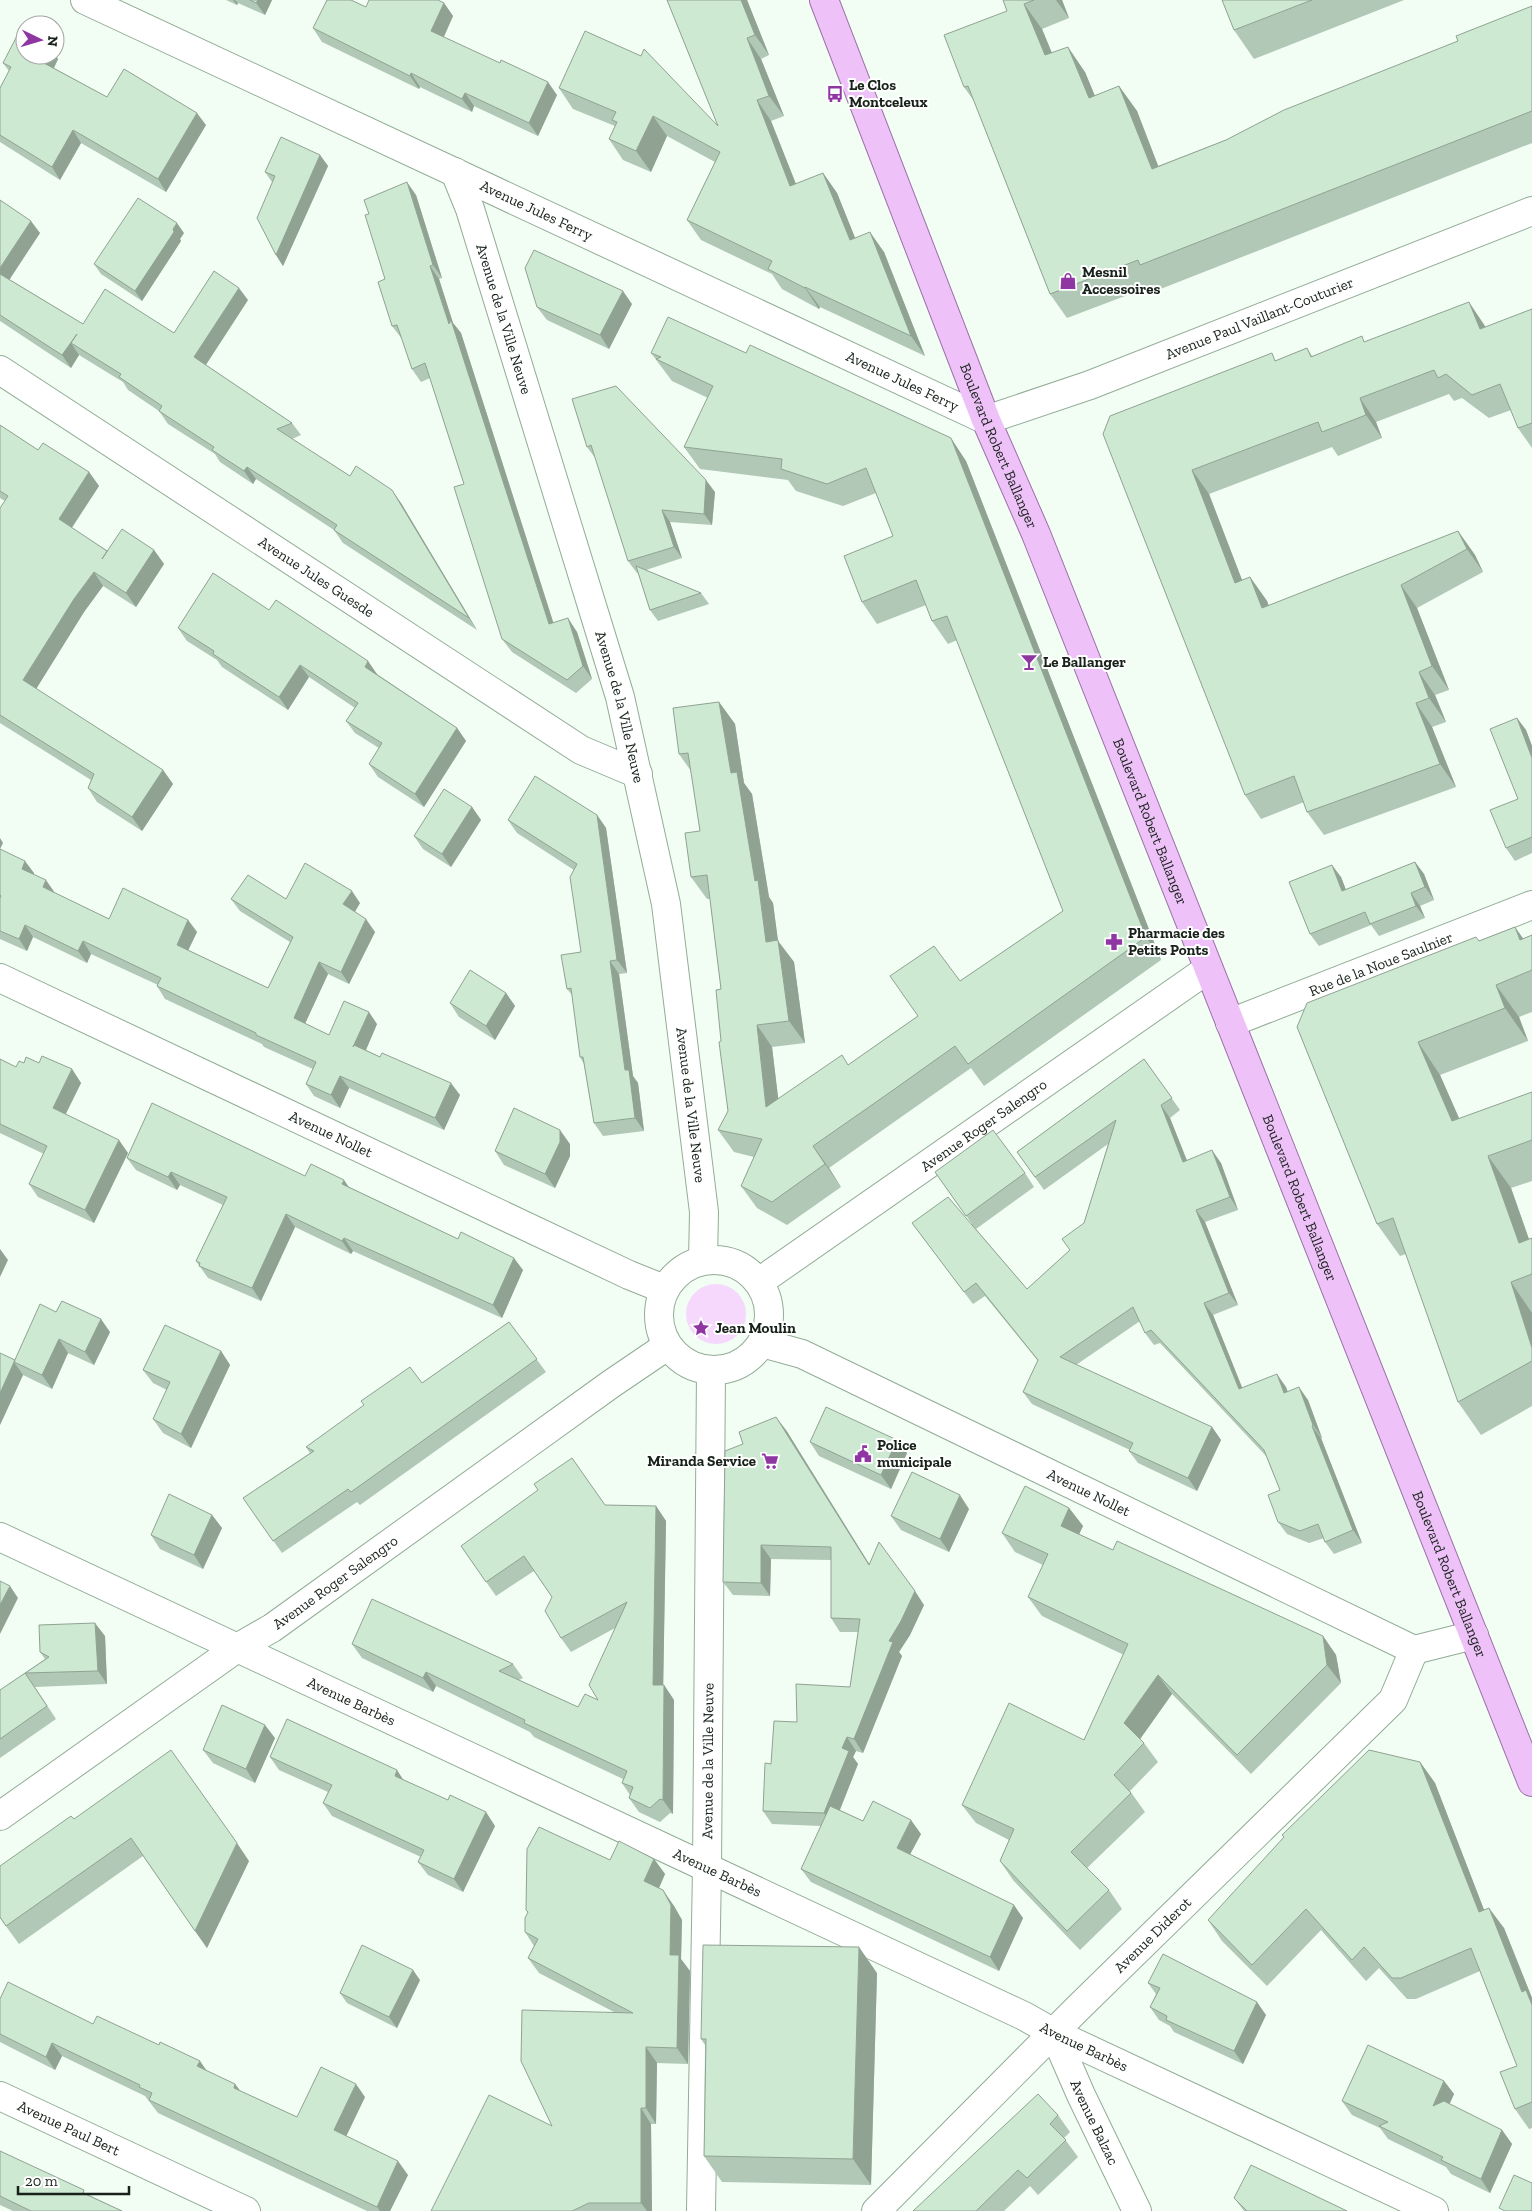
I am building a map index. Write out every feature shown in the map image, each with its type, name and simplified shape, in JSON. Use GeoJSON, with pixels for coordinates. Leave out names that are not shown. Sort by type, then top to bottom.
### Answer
{"type":"FeatureCollection","features":[{"type":"Feature","properties":{"kind":"main road","name":"Boulevard Robert Ballanger"},"geometry":{"type":"LineString","coordinates":[[824,0],[986,420],[1036,534],[1532,1782]]}},
{"type":"Feature","properties":{"kind":"street","name":"Avenue Jules Ferry"},"geometry":{"type":"LineString","coordinates":[[85,0],[986,420]]}},
{"type":"Feature","properties":{"kind":"street","name":"Avenue de la Ville Neuve"},"geometry":{"type":"LineString","coordinates":[[455,172],[470,209],[620,697],[638,774],[666,904],[704,1212],[704,1260]]}},
{"type":"Feature","properties":{"kind":"street","name":"Avenue Paul Vaillant-Couturier"},"geometry":{"type":"LineString","coordinates":[[986,420],[1090,385],[1532,211]]}},
{"type":"Feature","properties":{"kind":"street","name":"Avenue Jules Guesde"},"geometry":{"type":"LineString","coordinates":[[0,370],[581,750],[638,774]]}},
{"type":"Feature","properties":{"kind":"street","name":"Rue de la Noue Saulnier"},"geometry":{"type":"LineString","coordinates":[[1230,1023],[1532,905]]}},
{"type":"Feature","properties":{"kind":"street","name":"Avenue Roger Salengro"},"geometry":{"type":"LineString","coordinates":[[759,1282],[1208,968]]}},
{"type":"Feature","properties":{"kind":"street","name":"Avenue Nollet"},"geometry":{"type":"LineString","coordinates":[[0,978],[629,1275],[664,1289]]}},
{"type":"Feature","properties":{"kind":"street"},"geometry":{"type":"LineString","coordinates":[[720,1259],[735,1263],[748,1271],[759,1282],[766,1296],[770,1312],[768,1328],[762,1343],[753,1355],[740,1364],[726,1370],[711,1371],[694,1367],[679,1358],[667,1346],[658,1318],[659,1303],[664,1289],[674,1276],[688,1266],[704,1260],[720,1259]]}},
{"type":"Feature","properties":{"kind":"street","name":"Avenue Nollet"},"geometry":{"type":"LineString","coordinates":[[762,1343],[802,1354],[1414,1650]]}},
{"type":"Feature","properties":{"kind":"street","name":"Avenue Roger Salengro"},"geometry":{"type":"LineString","coordinates":[[0,1816],[237,1648],[272,1628],[611,1384],[667,1346]]}},
{"type":"Feature","properties":{"kind":"street","name":"Avenue de la Ville Neuve"},"geometry":{"type":"LineString","coordinates":[[701,2211],[708,1868],[711,1371]]}},
{"type":"Feature","properties":{"kind":"street","name":"Avenue Barbès"},"geometry":{"type":"LineString","coordinates":[[0,1537],[1024,2016],[1054,2033],[1434,2211]]}},
{"type":"Feature","properties":{"kind":"street"},"geometry":{"type":"LineString","coordinates":[[1414,1650],[1474,1635]]}},
{"type":"Feature","properties":{"kind":"street","name":"Avenue Diderot"},"geometry":{"type":"LineString","coordinates":[[876,2211],[1393,1700],[1414,1650]]}},
{"type":"Feature","properties":{"kind":"street","name":"Avenue Balzac"},"geometry":{"type":"LineString","coordinates":[[1054,2033],[1081,2095],[1137,2211]]}},
{"type":"Feature","properties":{"kind":"street","name":"Avenue Paul Bert"},"geometry":{"type":"LineString","coordinates":[[0,2096],[246,2211]]}},
{"type":"Feature","properties":{"kind":"shaded area"},"geometry":{"type":"Polygon","coordinates":[[[716,1284],[733,1289],[741,1297],[746,1314],[741,1331],[733,1339],[716,1344],[699,1339],[691,1331],[686,1314],[691,1297],[699,1289],[716,1284]]]}},
{"type":"Feature","properties":{"kind":"building"},"geometry":{"type":"Polygon","coordinates":[[[327,0],[351,0],[366,7],[369,0],[438,0],[444,3],[431,31],[500,63],[501,60],[548,82],[529,123],[465,93],[462,99],[411,73],[410,76],[313,28],[327,0]]]}},
{"type":"Feature","properties":{"kind":"building"},"geometry":{"type":"Polygon","coordinates":[[[667,0],[741,0],[755,35],[747,38],[769,96],[757,100],[790,186],[823,173],[850,240],[870,232],[911,336],[805,288],[768,269],[772,261],[687,220],[720,152],[653,116],[636,151],[609,139],[617,122],[612,120],[616,112],[559,88],[585,31],[641,56],[644,49],[718,126],[667,0]]]}},
{"type":"Feature","properties":{"kind":"building"},"geometry":{"type":"Polygon","coordinates":[[[1003,0],[1034,0],[1024,4],[1045,55],[1068,47],[1089,98],[1119,86],[1152,169],[1226,140],[1284,110],[1458,41],[1456,36],[1532,6],[1532,111],[1140,265],[1138,260],[1050,294],[968,86],[964,87],[944,35],[1007,11],[1003,0]]]}},
{"type":"Feature","properties":{"kind":"building"},"geometry":{"type":"Polygon","coordinates":[[[1222,0],[1312,0],[1234,30],[1222,0]]]}},
{"type":"Feature","properties":{"kind":"building"},"geometry":{"type":"Polygon","coordinates":[[[15,40],[15,65],[48,65],[107,97],[124,69],[197,113],[158,179],[73,130],[52,167],[0,135],[0,88],[11,67],[3,63],[15,40]]]}},
{"type":"Feature","properties":{"kind":"building"},"geometry":{"type":"Polygon","coordinates":[[[281,137],[320,155],[276,255],[257,218],[275,176],[265,172],[281,137]]]}},
{"type":"Feature","properties":{"kind":"building"},"geometry":{"type":"Polygon","coordinates":[[[407,182],[433,265],[430,266],[449,324],[451,320],[549,624],[568,618],[583,666],[567,680],[502,639],[454,487],[464,484],[425,363],[412,369],[397,325],[392,326],[378,282],[385,279],[365,215],[369,214],[364,200],[407,182]]]}},
{"type":"Feature","properties":{"kind":"building"},"geometry":{"type":"Polygon","coordinates":[[[138,198],[177,223],[173,229],[174,232],[135,291],[94,264],[138,198]]]}},
{"type":"Feature","properties":{"kind":"building"},"geometry":{"type":"Polygon","coordinates":[[[0,200],[31,221],[0,268],[0,200]]]}},
{"type":"Feature","properties":{"kind":"building"},"geometry":{"type":"Polygon","coordinates":[[[534,250],[623,291],[600,335],[537,307],[525,268],[534,250]]]}},
{"type":"Feature","properties":{"kind":"building"},"geometry":{"type":"Polygon","coordinates":[[[214,271],[239,288],[194,357],[292,423],[277,429],[350,476],[356,466],[392,490],[469,618],[334,530],[337,525],[247,467],[244,471],[212,450],[214,447],[159,411],[162,406],[119,377],[121,374],[71,343],[77,334],[62,355],[0,315],[0,274],[83,324],[105,289],[174,333],[214,271]]]}},
{"type":"Feature","properties":{"kind":"building"},"geometry":{"type":"Polygon","coordinates":[[[1469,302],[1480,329],[1532,309],[1532,423],[1518,428],[1500,384],[1472,395],[1446,374],[1438,378],[1434,370],[1360,398],[1366,415],[1322,432],[1318,422],[1192,470],[1235,583],[1250,577],[1262,608],[1458,531],[1467,549],[1401,585],[1432,666],[1419,672],[1429,698],[1416,703],[1440,764],[1307,812],[1294,776],[1245,795],[1103,434],[1110,416],[1272,353],[1275,361],[1307,348],[1311,357],[1362,336],[1364,342],[1469,302]]]}},
{"type":"Feature","properties":{"kind":"building"},"geometry":{"type":"Polygon","coordinates":[[[668,317],[746,353],[750,345],[951,438],[1146,937],[968,1064],[955,1046],[813,1146],[825,1164],[772,1202],[741,1186],[762,1139],[718,1130],[728,1111],[719,1042],[721,1041],[716,990],[721,989],[707,875],[691,877],[685,833],[700,831],[688,753],[679,754],[673,708],[719,702],[731,773],[737,772],[755,881],[758,880],[766,942],[778,940],[789,1021],[757,1025],[766,1107],[842,1055],[848,1065],[918,1016],[890,976],[934,946],[960,981],[1063,911],[947,616],[932,621],[916,580],[862,602],[844,556],[893,536],[866,468],[827,484],[781,469],[782,459],[684,447],[713,386],[656,359],[661,357],[651,353],[668,317]]]}},
{"type":"Feature","properties":{"kind":"building"},"geometry":{"type":"Polygon","coordinates":[[[616,386],[706,480],[704,514],[662,510],[674,547],[628,561],[591,445],[587,447],[572,399],[616,386]]]}},
{"type":"Feature","properties":{"kind":"building"},"geometry":{"type":"Polygon","coordinates":[[[0,425],[38,450],[43,443],[89,472],[59,519],[107,551],[102,559],[122,529],[154,550],[126,593],[94,572],[74,599],[23,680],[163,770],[132,817],[88,788],[94,774],[0,715],[0,508],[8,496],[0,491],[0,425]]]}},
{"type":"Feature","properties":{"kind":"building"},"geometry":{"type":"Polygon","coordinates":[[[636,566],[701,593],[650,610],[636,566]]]}},
{"type":"Feature","properties":{"kind":"building"},"geometry":{"type":"Polygon","coordinates":[[[213,573],[269,610],[276,600],[368,661],[365,667],[457,728],[415,794],[369,764],[382,743],[346,721],[358,703],[300,665],[279,697],[213,654],[214,651],[178,628],[213,573]]]}},
{"type":"Feature","properties":{"kind":"building"},"geometry":{"type":"Polygon","coordinates":[[[1517,718],[1532,758],[1532,837],[1506,848],[1490,810],[1518,799],[1490,729],[1517,718]]]}},
{"type":"Feature","properties":{"kind":"building"},"geometry":{"type":"Polygon","coordinates":[[[535,776],[597,815],[617,960],[610,961],[625,1070],[629,1070],[635,1118],[594,1123],[583,1057],[580,1057],[571,988],[567,989],[561,955],[581,952],[570,877],[577,864],[508,820],[535,776]]]}},
{"type":"Feature","properties":{"kind":"building"},"geometry":{"type":"Polygon","coordinates":[[[444,789],[472,807],[442,854],[414,836],[444,789]]]}},
{"type":"Feature","properties":{"kind":"building"},"geometry":{"type":"Polygon","coordinates":[[[0,849],[25,861],[22,869],[46,880],[43,887],[109,919],[123,888],[188,920],[177,945],[268,988],[293,937],[231,899],[248,875],[286,899],[305,863],[352,891],[343,904],[366,919],[341,972],[319,962],[294,1018],[329,1035],[344,1001],[369,1012],[353,1047],[354,1045],[380,1057],[382,1053],[451,1083],[435,1118],[340,1076],[331,1095],[306,1084],[316,1062],[256,1035],[256,1033],[157,986],[161,978],[83,941],[78,951],[25,925],[19,939],[0,931],[0,849]]]}},
{"type":"Feature","properties":{"kind":"building"},"geometry":{"type":"Polygon","coordinates":[[[1415,862],[1425,887],[1411,893],[1416,906],[1370,924],[1365,912],[1310,934],[1289,882],[1332,865],[1342,891],[1415,862]]]}},
{"type":"Feature","properties":{"kind":"building"},"geometry":{"type":"Polygon","coordinates":[[[1515,927],[1520,940],[1532,935],[1532,970],[1496,985],[1505,1008],[1418,1042],[1452,1121],[1532,1092],[1532,1140],[1488,1156],[1519,1243],[1532,1238],[1532,1274],[1511,1282],[1532,1348],[1532,1361],[1458,1402],[1393,1218],[1377,1224],[1297,1027],[1307,1003],[1476,937],[1479,941],[1515,927]]]}},
{"type":"Feature","properties":{"kind":"building"},"geometry":{"type":"Polygon","coordinates":[[[470,970],[506,993],[486,1026],[450,1003],[470,970]]]}},
{"type":"Feature","properties":{"kind":"building"},"geometry":{"type":"Polygon","coordinates":[[[42,1056],[72,1069],[53,1108],[119,1140],[85,1210],[29,1184],[47,1146],[0,1124],[0,1059],[16,1067],[19,1061],[24,1063],[26,1057],[39,1063],[42,1056]]]}},
{"type":"Feature","properties":{"kind":"building"},"geometry":{"type":"Polygon","coordinates":[[[1144,1059],[1172,1098],[1161,1105],[1183,1162],[1212,1150],[1230,1197],[1196,1210],[1229,1293],[1204,1303],[1239,1389],[1277,1374],[1284,1393],[1299,1387],[1312,1426],[1353,1530],[1325,1542],[1318,1524],[1300,1531],[1278,1522],[1268,1495],[1280,1490],[1264,1450],[1151,1330],[1145,1333],[1133,1307],[1060,1357],[1212,1427],[1188,1478],[1129,1451],[1133,1443],[1023,1392],[1038,1360],[976,1283],[964,1292],[912,1223],[948,1197],[1027,1289],[1070,1250],[1062,1239],[1084,1223],[1116,1120],[1035,1177],[1017,1152],[1144,1059]]]}},
{"type":"Feature","properties":{"kind":"building"},"geometry":{"type":"Polygon","coordinates":[[[152,1103],[305,1176],[311,1164],[344,1180],[342,1184],[458,1239],[461,1232],[514,1258],[493,1305],[344,1238],[342,1241],[286,1214],[252,1288],[199,1266],[200,1263],[196,1261],[227,1197],[171,1172],[168,1177],[127,1158],[152,1103]]]}},
{"type":"Feature","properties":{"kind":"building"},"geometry":{"type":"Polygon","coordinates":[[[514,1108],[560,1130],[560,1142],[545,1174],[495,1151],[514,1108]]]}},
{"type":"Feature","properties":{"kind":"building"},"geometry":{"type":"Polygon","coordinates":[[[993,1130],[1025,1173],[966,1216],[935,1172],[993,1130]]]}},
{"type":"Feature","properties":{"kind":"building"},"geometry":{"type":"Polygon","coordinates":[[[62,1301],[101,1319],[85,1352],[59,1339],[42,1375],[14,1362],[40,1304],[56,1312],[62,1301]]]}},
{"type":"Feature","properties":{"kind":"building"},"geometry":{"type":"Polygon","coordinates":[[[509,1322],[537,1359],[351,1492],[348,1489],[273,1541],[243,1498],[314,1451],[306,1447],[364,1405],[361,1401],[410,1367],[422,1383],[509,1322]]]}},
{"type":"Feature","properties":{"kind":"building"},"geometry":{"type":"Polygon","coordinates":[[[165,1325],[221,1351],[181,1434],[153,1419],[170,1382],[143,1370],[165,1325]]]}},
{"type":"Feature","properties":{"kind":"building"},"geometry":{"type":"Polygon","coordinates":[[[0,1353],[15,1360],[0,1393],[0,1353]]]}},
{"type":"Feature","properties":{"kind":"building","name":"Police municipale"},"geometry":{"type":"Polygon","coordinates":[[[826,1407],[897,1440],[881,1475],[810,1442],[826,1407]]]}},
{"type":"Feature","properties":{"kind":"building"},"geometry":{"type":"Polygon","coordinates":[[[776,1417],[869,1565],[879,1542],[915,1591],[889,1641],[893,1642],[854,1739],[847,1737],[842,1748],[849,1751],[824,1813],[763,1811],[765,1763],[771,1764],[774,1721],[797,1722],[796,1684],[850,1687],[860,1619],[831,1618],[831,1547],[761,1545],[761,1583],[723,1582],[725,1451],[743,1444],[739,1432],[776,1417]]]}},
{"type":"Feature","properties":{"kind":"building"},"geometry":{"type":"Polygon","coordinates":[[[572,1458],[605,1505],[656,1506],[653,1685],[664,1685],[663,1800],[660,1799],[650,1808],[629,1798],[633,1787],[622,1783],[627,1771],[524,1723],[525,1720],[426,1672],[423,1678],[352,1644],[372,1599],[513,1664],[499,1671],[578,1707],[585,1694],[598,1700],[589,1685],[627,1602],[561,1638],[545,1611],[552,1597],[524,1556],[486,1582],[461,1546],[538,1490],[534,1484],[572,1458]]]}},
{"type":"Feature","properties":{"kind":"building"},"geometry":{"type":"Polygon","coordinates":[[[912,1472],[960,1495],[940,1539],[891,1516],[912,1472]]]}},
{"type":"Feature","properties":{"kind":"building"},"geometry":{"type":"Polygon","coordinates":[[[1025,1486],[1069,1508],[1061,1526],[1113,1550],[1117,1541],[1323,1636],[1327,1665],[1237,1755],[1158,1675],[1124,1723],[1144,1743],[1114,1775],[1131,1793],[1071,1852],[1109,1890],[1067,1931],[1000,1861],[1014,1829],[962,1805],[1009,1703],[1084,1740],[1128,1644],[1028,1597],[1048,1554],[1002,1533],[1025,1486]]]}},
{"type":"Feature","properties":{"kind":"building"},"geometry":{"type":"Polygon","coordinates":[[[169,1494],[212,1515],[194,1555],[151,1535],[169,1494]]]}},
{"type":"Feature","properties":{"kind":"building"},"geometry":{"type":"Polygon","coordinates":[[[0,1581],[10,1586],[0,1605],[0,1581]]]}},
{"type":"Feature","properties":{"kind":"building"},"geometry":{"type":"Polygon","coordinates":[[[95,1623],[98,1671],[25,1673],[49,1657],[40,1652],[39,1625],[95,1623]]]}},
{"type":"Feature","properties":{"kind":"building"},"geometry":{"type":"Polygon","coordinates":[[[25,1673],[47,1706],[0,1739],[0,1690],[25,1673]]]}},
{"type":"Feature","properties":{"kind":"building"},"geometry":{"type":"Polygon","coordinates":[[[222,1705],[265,1725],[246,1769],[203,1750],[222,1705]]]}},
{"type":"Feature","properties":{"kind":"building"},"geometry":{"type":"Polygon","coordinates":[[[287,1719],[397,1770],[395,1776],[448,1800],[450,1795],[486,1812],[454,1879],[418,1862],[424,1850],[323,1803],[332,1785],[270,1757],[287,1719]]]}},
{"type":"Feature","properties":{"kind":"building"},"geometry":{"type":"Polygon","coordinates":[[[171,1750],[237,1843],[195,1931],[131,1838],[6,1926],[0,1917],[0,1866],[71,1816],[74,1819],[171,1750]]]}},
{"type":"Feature","properties":{"kind":"building"},"geometry":{"type":"Polygon","coordinates":[[[1369,1750],[1420,1762],[1479,1912],[1489,1908],[1522,1992],[1526,1990],[1532,2005],[1532,2102],[1515,2109],[1500,2072],[1517,2066],[1471,1948],[1401,1978],[1392,1978],[1364,1947],[1352,1960],[1306,1909],[1252,1965],[1208,1920],[1284,1837],[1282,1835],[1369,1750]]]}},
{"type":"Feature","properties":{"kind":"building"},"geometry":{"type":"Polygon","coordinates":[[[873,1801],[911,1820],[897,1848],[1014,1905],[990,1957],[801,1869],[830,1806],[863,1821],[873,1801]]]}},
{"type":"Feature","properties":{"kind":"building"},"geometry":{"type":"Polygon","coordinates":[[[539,1827],[610,1860],[619,1841],[654,1859],[644,1881],[663,1890],[671,1905],[670,1955],[679,1955],[677,2048],[646,2047],[646,2108],[641,2108],[641,2203],[589,2203],[572,2211],[431,2211],[489,2095],[552,2126],[521,2061],[522,2010],[633,2013],[528,1958],[538,1939],[525,1932],[525,1918],[528,1912],[526,1910],[527,1849],[539,1827]]]}},
{"type":"Feature","properties":{"kind":"building"},"geometry":{"type":"Polygon","coordinates":[[[362,1945],[413,1970],[389,2017],[340,1993],[362,1945]]]}},
{"type":"Feature","properties":{"kind":"building"},"geometry":{"type":"Polygon","coordinates":[[[703,1945],[859,1947],[853,2159],[704,2156],[706,2039],[701,2039],[703,1945]]]}},
{"type":"Feature","properties":{"kind":"building"},"geometry":{"type":"Polygon","coordinates":[[[1163,1954],[1257,2002],[1234,2051],[1166,2020],[1167,2016],[1150,2007],[1160,1988],[1148,1983],[1163,1954]]]}},
{"type":"Feature","properties":{"kind":"building"},"geometry":{"type":"Polygon","coordinates":[[[8,1982],[93,2024],[97,2016],[159,2045],[160,2042],[200,2061],[197,2066],[235,2084],[234,2088],[297,2117],[321,2067],[356,2084],[334,2130],[398,2161],[377,2207],[149,2100],[152,2093],[139,2087],[140,2085],[52,2043],[46,2057],[0,2034],[0,1999],[8,1982]]]}},
{"type":"Feature","properties":{"kind":"building"},"geometry":{"type":"Polygon","coordinates":[[[1368,2045],[1444,2081],[1433,2106],[1444,2101],[1502,2130],[1481,2179],[1441,2160],[1443,2157],[1379,2126],[1388,2122],[1342,2101],[1368,2045]]]}},
{"type":"Feature","properties":{"kind":"building"},"geometry":{"type":"Polygon","coordinates":[[[1038,2094],[1058,2115],[1050,2124],[1066,2140],[1027,2178],[1018,2170],[976,2211],[913,2211],[1038,2094]]]}},
{"type":"Feature","properties":{"kind":"building"},"geometry":{"type":"Polygon","coordinates":[[[0,2151],[84,2190],[83,2193],[122,2211],[31,2211],[0,2196],[0,2151]]]}},
{"type":"Feature","properties":{"kind":"building"},"geometry":{"type":"Polygon","coordinates":[[[1251,2165],[1347,2211],[1247,2211],[1234,2198],[1251,2165]]]}},
{"type":"Feature","properties":{"kind":"building"},"geometry":{"type":"Polygon","coordinates":[[[1514,2175],[1532,2183],[1532,2211],[1505,2211],[1499,2208],[1514,2175]]]}},
{"type":"Feature","properties":{"kind":"place","name":"Le Clos Montceleux"},"geometry":{"type":"Point","coordinates":[835,94]}},
{"type":"Feature","properties":{"kind":"place","name":"Mesnil Accessoires"},"geometry":{"type":"Point","coordinates":[1068,281]}},
{"type":"Feature","properties":{"kind":"place","name":"Le Ballanger"},"geometry":{"type":"Point","coordinates":[1029,662]}},
{"type":"Feature","properties":{"kind":"place","name":"Pharmacie des Petits Ponts"},"geometry":{"type":"Point","coordinates":[1114,942]}},
{"type":"Feature","properties":{"kind":"place","name":"Jean Moulin"},"geometry":{"type":"Point","coordinates":[701,1328]}},
{"type":"Feature","properties":{"kind":"place","name":"Police municipale"},"geometry":{"type":"Point","coordinates":[863,1454]}},
{"type":"Feature","properties":{"kind":"place","name":"Miranda Service"},"geometry":{"type":"Point","coordinates":[770,1461]}}]}
